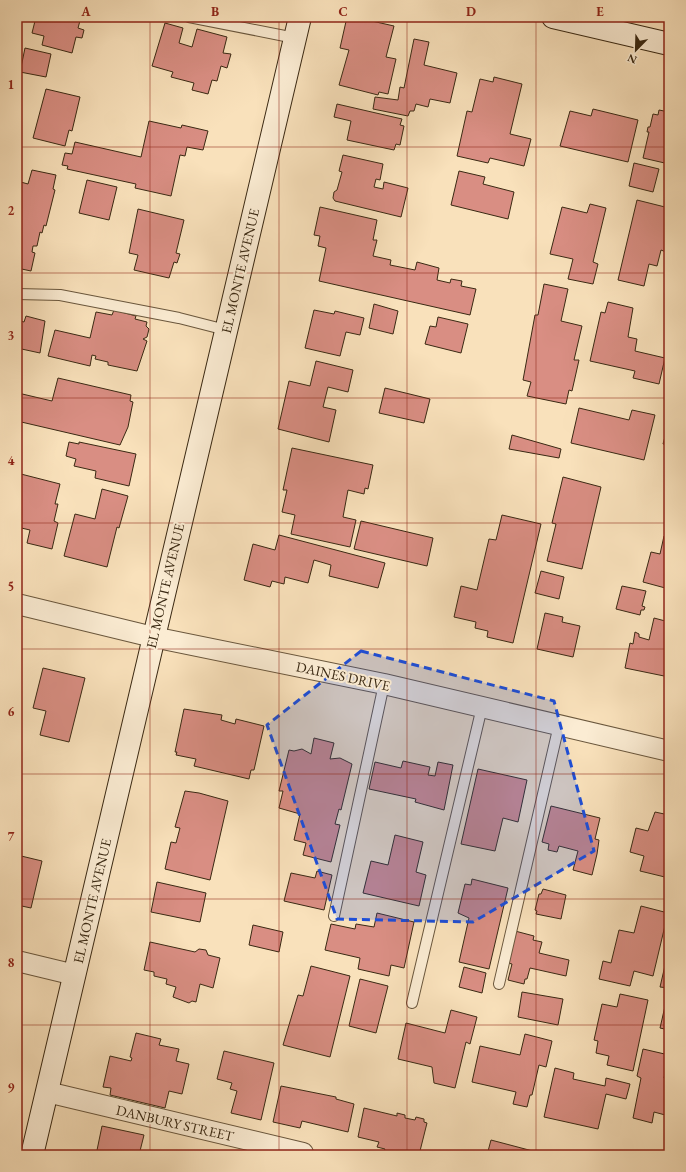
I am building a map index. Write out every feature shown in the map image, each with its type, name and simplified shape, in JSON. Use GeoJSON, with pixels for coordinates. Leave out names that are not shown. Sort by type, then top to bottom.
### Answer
{"type":"FeatureCollection","features":[{"type":"Feature","properties":{"kind":"street","name":"EL MONTE AVENUE"},"geometry":{"type":"LineString","coordinates":[[32,1155],[300,17]]}},
{"type":"Feature","properties":{"kind":"street"},"geometry":{"type":"LineString","coordinates":[[554,17],[669,44]]}},
{"type":"Feature","properties":{"kind":"street","name":"DAINES DRIVE"},"geometry":{"type":"LineString","coordinates":[[17,604],[153,637],[384,684],[669,751]]}},
{"type":"Feature","properties":{"kind":"street"},"geometry":{"type":"LineString","coordinates":[[17,961],[75,975]]}},
{"type":"Feature","properties":{"kind":"street","name":"DANBURY STREET"},"geometry":{"type":"LineString","coordinates":[[47,1092],[302,1153]]}},
{"type":"Feature","properties":{"kind":"lane"},"geometry":{"type":"LineString","coordinates":[[189,17],[295,38]]}},
{"type":"Feature","properties":{"kind":"lane"},"geometry":{"type":"LineString","coordinates":[[17,294],[60,295],[179,318],[226,330]]}},
{"type":"Feature","properties":{"kind":"lane"},"geometry":{"type":"LineString","coordinates":[[334,916],[384,684]]}},
{"type":"Feature","properties":{"kind":"lane"},"geometry":{"type":"LineString","coordinates":[[412,1003],[482,707]]}},
{"type":"Feature","properties":{"kind":"lane"},"geometry":{"type":"LineString","coordinates":[[499,984],[559,725]]}},
{"type":"Feature","properties":{"kind":"highlighted area"},"geometry":{"type":"Polygon","coordinates":[[[361,651],[554,701],[594,851],[473,922],[337,919],[267,725],[361,651]]]}},
{"type":"Feature","properties":{"kind":"building"},"geometry":{"type":"Polygon","coordinates":[[[36,17],[81,17],[78,28],[84,30],[82,38],[76,37],[72,53],[42,45],[44,36],[32,33],[36,17]]]}},
{"type":"Feature","properties":{"kind":"building"},"geometry":{"type":"Polygon","coordinates":[[[347,17],[354,17],[394,26],[386,57],[396,59],[388,94],[379,92],[378,95],[339,85],[349,50],[340,48],[347,17]]]}},
{"type":"Feature","properties":{"kind":"building"},"geometry":{"type":"Polygon","coordinates":[[[165,23],[183,28],[179,43],[192,47],[197,29],[227,37],[223,53],[231,54],[227,68],[221,66],[217,81],[212,80],[208,94],[192,90],[194,83],[171,77],[173,72],[152,66],[165,23]]]}},
{"type":"Feature","properties":{"kind":"building"},"geometry":{"type":"Polygon","coordinates":[[[414,39],[429,42],[424,65],[457,73],[450,103],[430,99],[428,107],[416,104],[414,111],[410,111],[408,116],[373,109],[375,97],[398,100],[400,87],[404,88],[414,39]]]}},
{"type":"Feature","properties":{"kind":"building"},"geometry":{"type":"Polygon","coordinates":[[[25,48],[51,54],[46,77],[20,72],[25,48]]]}},
{"type":"Feature","properties":{"kind":"building"},"geometry":{"type":"Polygon","coordinates":[[[494,77],[522,84],[510,134],[531,139],[524,166],[490,158],[488,163],[457,156],[467,111],[472,112],[480,79],[493,82],[494,77]]]}},
{"type":"Feature","properties":{"kind":"building"},"geometry":{"type":"Polygon","coordinates":[[[46,89],[80,97],[72,131],[69,130],[65,146],[33,138],[46,89]]]}},
{"type":"Feature","properties":{"kind":"building"},"geometry":{"type":"Polygon","coordinates":[[[337,104],[402,119],[400,125],[404,126],[400,145],[396,144],[394,150],[347,140],[351,121],[334,117],[337,104]]]}},
{"type":"Feature","properties":{"kind":"building"},"geometry":{"type":"Polygon","coordinates":[[[593,109],[638,120],[628,162],[560,146],[570,111],[591,116],[593,109]]]}},
{"type":"Feature","properties":{"kind":"building"},"geometry":{"type":"Polygon","coordinates":[[[659,110],[669,112],[669,164],[643,158],[649,132],[647,132],[648,127],[650,127],[653,114],[658,115],[659,110]]]}},
{"type":"Feature","properties":{"kind":"building"},"geometry":{"type":"Polygon","coordinates":[[[149,121],[181,128],[182,125],[208,131],[203,150],[187,147],[185,156],[180,155],[171,196],[135,188],[136,184],[67,169],[68,166],[62,165],[65,153],[72,154],[75,142],[141,157],[149,121]]]}},
{"type":"Feature","properties":{"kind":"building"},"geometry":{"type":"Polygon","coordinates":[[[343,155],[383,164],[380,180],[376,179],[374,187],[383,189],[384,182],[408,188],[401,217],[335,201],[333,198],[334,192],[337,190],[342,172],[339,171],[343,155]]]}},
{"type":"Feature","properties":{"kind":"building"},"geometry":{"type":"Polygon","coordinates":[[[634,163],[659,169],[653,192],[629,186],[634,163]]]}},
{"type":"Feature","properties":{"kind":"building"},"geometry":{"type":"Polygon","coordinates":[[[32,170],[56,175],[53,189],[55,190],[46,226],[44,225],[42,233],[40,232],[37,246],[33,246],[32,252],[35,253],[31,271],[17,268],[17,181],[28,184],[32,170]]]}},
{"type":"Feature","properties":{"kind":"building"},"geometry":{"type":"Polygon","coordinates":[[[459,171],[485,177],[483,184],[514,192],[508,219],[451,205],[459,171]]]}},
{"type":"Feature","properties":{"kind":"building"},"geometry":{"type":"Polygon","coordinates":[[[87,180],[117,187],[109,220],[79,213],[87,180]]]}},
{"type":"Feature","properties":{"kind":"building"},"geometry":{"type":"Polygon","coordinates":[[[637,200],[669,208],[669,239],[666,252],[661,250],[657,266],[649,264],[644,286],[618,280],[637,200]]]}},
{"type":"Feature","properties":{"kind":"building"},"geometry":{"type":"Polygon","coordinates":[[[590,204],[606,208],[593,262],[598,264],[593,284],[568,279],[573,259],[550,254],[562,207],[587,213],[590,204]]]}},
{"type":"Feature","properties":{"kind":"building"},"geometry":{"type":"Polygon","coordinates":[[[320,207],[377,220],[373,240],[377,240],[373,256],[391,260],[390,265],[415,270],[417,262],[439,268],[437,280],[450,283],[451,279],[462,281],[461,286],[476,289],[470,315],[319,281],[326,248],[318,246],[320,236],[314,235],[320,207]]]}},
{"type":"Feature","properties":{"kind":"building"},"geometry":{"type":"Polygon","coordinates":[[[138,209],[184,220],[176,253],[180,254],[177,263],[174,262],[169,278],[134,270],[138,255],[129,253],[138,209]]]}},
{"type":"Feature","properties":{"kind":"building"},"geometry":{"type":"Polygon","coordinates":[[[544,284],[568,289],[561,321],[582,326],[574,360],[579,360],[572,391],[569,390],[566,404],[527,396],[531,382],[523,380],[535,315],[538,315],[544,284]]]}},
{"type":"Feature","properties":{"kind":"building"},"geometry":{"type":"Polygon","coordinates":[[[608,302],[633,308],[628,337],[637,339],[635,351],[665,358],[659,384],[633,378],[635,371],[590,361],[601,312],[605,313],[608,302]]]}},
{"type":"Feature","properties":{"kind":"building"},"geometry":{"type":"Polygon","coordinates":[[[374,304],[398,311],[393,334],[369,328],[374,304]]]}},
{"type":"Feature","properties":{"kind":"building"},"geometry":{"type":"Polygon","coordinates":[[[114,310],[136,316],[135,319],[147,322],[146,326],[149,329],[147,337],[143,339],[147,341],[137,371],[108,365],[108,362],[95,359],[96,356],[92,355],[90,366],[48,356],[55,330],[90,338],[96,312],[112,315],[114,310]]]}},
{"type":"Feature","properties":{"kind":"building"},"geometry":{"type":"Polygon","coordinates":[[[314,310],[334,314],[335,311],[364,318],[360,335],[346,332],[340,356],[305,348],[314,310]]]}},
{"type":"Feature","properties":{"kind":"building"},"geometry":{"type":"Polygon","coordinates":[[[26,316],[45,321],[40,353],[17,348],[17,320],[24,322],[26,316]]]}},
{"type":"Feature","properties":{"kind":"building"},"geometry":{"type":"Polygon","coordinates":[[[438,317],[468,324],[461,353],[425,344],[430,326],[436,327],[438,317]]]}},
{"type":"Feature","properties":{"kind":"building"},"geometry":{"type":"Polygon","coordinates":[[[316,361],[353,370],[348,392],[328,387],[323,407],[336,410],[329,442],[278,429],[289,381],[310,386],[316,361]]]}},
{"type":"Feature","properties":{"kind":"building"},"geometry":{"type":"Polygon","coordinates":[[[58,378],[131,395],[130,401],[133,402],[128,427],[120,445],[17,421],[18,393],[52,401],[58,378]]]}},
{"type":"Feature","properties":{"kind":"building"},"geometry":{"type":"Polygon","coordinates":[[[385,388],[430,399],[424,423],[379,413],[385,388]]]}},
{"type":"Feature","properties":{"kind":"building"},"geometry":{"type":"Polygon","coordinates":[[[579,408],[629,420],[632,410],[655,415],[644,460],[571,443],[579,408]]]}},
{"type":"Feature","properties":{"kind":"building"},"geometry":{"type":"Polygon","coordinates":[[[669,422],[669,445],[663,444],[669,422]]]}},
{"type":"Feature","properties":{"kind":"building"},"geometry":{"type":"Polygon","coordinates":[[[512,435],[561,449],[559,458],[509,449],[512,435]]]}},
{"type":"Feature","properties":{"kind":"building"},"geometry":{"type":"Polygon","coordinates":[[[69,442],[79,444],[79,442],[136,454],[129,486],[95,478],[96,471],[74,466],[76,459],[66,456],[69,442]]]}},
{"type":"Feature","properties":{"kind":"building"},"geometry":{"type":"Polygon","coordinates":[[[292,448],[373,465],[368,489],[365,488],[364,494],[348,490],[343,517],[356,520],[350,547],[291,534],[295,515],[282,512],[287,490],[283,490],[292,448]]]}},
{"type":"Feature","properties":{"kind":"building"},"geometry":{"type":"Polygon","coordinates":[[[17,473],[60,484],[55,504],[58,504],[54,521],[58,523],[52,549],[27,543],[30,530],[17,527],[17,473]]]}},
{"type":"Feature","properties":{"kind":"building"},"geometry":{"type":"Polygon","coordinates":[[[563,477],[601,487],[582,569],[547,561],[556,524],[552,523],[563,477]]]}},
{"type":"Feature","properties":{"kind":"building"},"geometry":{"type":"Polygon","coordinates":[[[102,489],[128,496],[119,528],[117,527],[107,567],[64,556],[75,514],[95,519],[102,489]]]}},
{"type":"Feature","properties":{"kind":"building"},"geometry":{"type":"Polygon","coordinates":[[[502,515],[541,524],[513,643],[487,637],[488,631],[475,628],[476,622],[454,617],[461,586],[477,590],[489,539],[496,540],[502,515]]]}},
{"type":"Feature","properties":{"kind":"building"},"geometry":{"type":"Polygon","coordinates":[[[361,521],[433,538],[427,566],[354,549],[361,521]]]}},
{"type":"Feature","properties":{"kind":"building"},"geometry":{"type":"Polygon","coordinates":[[[669,532],[669,589],[643,582],[651,552],[660,554],[664,536],[668,537],[669,532]]]}},
{"type":"Feature","properties":{"kind":"building"},"geometry":{"type":"Polygon","coordinates":[[[279,535],[385,563],[378,588],[329,576],[331,565],[314,560],[308,583],[285,577],[284,584],[272,581],[270,587],[244,580],[253,544],[275,550],[279,535]]]}},
{"type":"Feature","properties":{"kind":"building"},"geometry":{"type":"Polygon","coordinates":[[[541,571],[564,577],[559,599],[535,593],[541,571]]]}},
{"type":"Feature","properties":{"kind":"building"},"geometry":{"type":"Polygon","coordinates":[[[622,586],[646,591],[642,606],[645,607],[644,610],[641,610],[640,615],[616,609],[622,586]]]}},
{"type":"Feature","properties":{"kind":"building"},"geometry":{"type":"Polygon","coordinates":[[[545,613],[563,617],[562,622],[580,626],[573,657],[537,649],[545,613]]]}},
{"type":"Feature","properties":{"kind":"building"},"geometry":{"type":"Polygon","coordinates":[[[654,618],[669,622],[669,677],[625,668],[630,643],[633,644],[635,632],[639,634],[639,637],[649,640],[654,618]]]}},
{"type":"Feature","properties":{"kind":"building"},"geometry":{"type":"Polygon","coordinates":[[[43,668],[85,678],[69,742],[40,735],[46,711],[33,708],[43,668]]]}},
{"type":"Feature","properties":{"kind":"building"},"geometry":{"type":"Polygon","coordinates":[[[184,709],[222,715],[221,720],[235,724],[236,719],[264,726],[254,770],[251,770],[249,779],[194,766],[196,759],[176,755],[177,752],[175,752],[184,709]]]}},
{"type":"Feature","properties":{"kind":"building"},"geometry":{"type":"Polygon","coordinates":[[[314,738],[334,743],[330,759],[340,758],[352,764],[341,810],[339,809],[335,824],[340,825],[331,862],[303,855],[306,843],[294,840],[300,814],[279,808],[283,791],[279,791],[289,750],[294,751],[302,749],[311,754],[314,738]]]}},
{"type":"Feature","properties":{"kind":"building"},"geometry":{"type":"Polygon","coordinates":[[[403,761],[430,767],[428,775],[435,776],[438,762],[453,765],[444,810],[415,802],[416,799],[369,789],[375,762],[401,768],[403,761]]]}},
{"type":"Feature","properties":{"kind":"building"},"geometry":{"type":"Polygon","coordinates":[[[478,769],[527,780],[518,822],[503,818],[495,851],[461,844],[478,769]]]}},
{"type":"Feature","properties":{"kind":"building"},"geometry":{"type":"Polygon","coordinates":[[[185,791],[199,793],[228,801],[210,880],[165,869],[171,842],[176,843],[180,828],[175,827],[185,791]]]}},
{"type":"Feature","properties":{"kind":"building"},"geometry":{"type":"Polygon","coordinates":[[[551,806],[600,818],[595,839],[599,840],[592,875],[573,870],[578,851],[559,846],[557,852],[548,850],[549,844],[542,842],[551,806]]]}},
{"type":"Feature","properties":{"kind":"building"},"geometry":{"type":"Polygon","coordinates":[[[655,812],[669,815],[669,878],[640,871],[644,856],[630,852],[636,828],[648,831],[655,812]]]}},
{"type":"Feature","properties":{"kind":"building"},"geometry":{"type":"Polygon","coordinates":[[[395,835],[423,842],[416,872],[426,875],[419,906],[363,893],[371,861],[388,865],[395,835]]]}},
{"type":"Feature","properties":{"kind":"building"},"geometry":{"type":"Polygon","coordinates":[[[17,855],[42,861],[31,908],[17,905],[17,855]]]}},
{"type":"Feature","properties":{"kind":"building"},"geometry":{"type":"Polygon","coordinates":[[[317,871],[332,875],[324,910],[284,901],[291,873],[315,878],[317,871]]]}},
{"type":"Feature","properties":{"kind":"building"},"geometry":{"type":"Polygon","coordinates":[[[472,879],[508,888],[489,969],[459,962],[469,918],[458,913],[465,884],[471,885],[472,879]]]}},
{"type":"Feature","properties":{"kind":"building"},"geometry":{"type":"Polygon","coordinates":[[[157,882],[206,893],[200,922],[151,912],[157,882]]]}},
{"type":"Feature","properties":{"kind":"building"},"geometry":{"type":"Polygon","coordinates":[[[543,889],[566,895],[561,919],[536,914],[537,911],[535,910],[539,894],[541,894],[543,889]]]}},
{"type":"Feature","properties":{"kind":"building"},"geometry":{"type":"Polygon","coordinates":[[[641,906],[668,913],[653,976],[634,971],[630,986],[599,979],[603,961],[611,963],[619,930],[634,933],[641,906]]]}},
{"type":"Feature","properties":{"kind":"building"},"geometry":{"type":"Polygon","coordinates":[[[377,913],[414,922],[404,968],[391,965],[389,976],[358,969],[360,958],[325,950],[331,924],[355,929],[356,924],[374,927],[377,913]]]}},
{"type":"Feature","properties":{"kind":"building"},"geometry":{"type":"Polygon","coordinates":[[[253,925],[283,932],[279,952],[249,945],[253,925]]]}},
{"type":"Feature","properties":{"kind":"building"},"geometry":{"type":"Polygon","coordinates":[[[515,931],[534,936],[533,940],[542,942],[539,953],[569,960],[566,976],[530,968],[524,984],[508,980],[512,964],[508,963],[515,931]]]}},
{"type":"Feature","properties":{"kind":"building"},"geometry":{"type":"Polygon","coordinates":[[[150,942],[195,952],[199,949],[206,950],[208,955],[220,958],[213,988],[200,984],[196,1002],[192,1001],[189,1003],[173,997],[176,987],[166,984],[167,979],[154,976],[154,972],[144,970],[150,942]]]}},
{"type":"Feature","properties":{"kind":"building"},"geometry":{"type":"Polygon","coordinates":[[[667,957],[669,958],[669,988],[660,987],[667,957]]]}},
{"type":"Feature","properties":{"kind":"building"},"geometry":{"type":"Polygon","coordinates":[[[311,966],[350,976],[330,1057],[283,1045],[298,995],[303,996],[311,966]]]}},
{"type":"Feature","properties":{"kind":"building"},"geometry":{"type":"Polygon","coordinates":[[[464,967],[486,973],[482,993],[459,987],[464,967]]]}},
{"type":"Feature","properties":{"kind":"building"},"geometry":{"type":"Polygon","coordinates":[[[360,979],[388,986],[376,1033],[349,1026],[360,979]]]}},
{"type":"Feature","properties":{"kind":"building"},"geometry":{"type":"Polygon","coordinates":[[[669,989],[669,1030],[660,1028],[669,989]]]}},
{"type":"Feature","properties":{"kind":"building"},"geometry":{"type":"Polygon","coordinates":[[[522,992],[563,999],[558,1025],[518,1017],[522,992]]]}},
{"type":"Feature","properties":{"kind":"building"},"geometry":{"type":"Polygon","coordinates":[[[620,994],[648,1000],[633,1071],[607,1065],[609,1056],[596,1053],[598,1041],[594,1040],[602,1004],[617,1007],[620,994]]]}},
{"type":"Feature","properties":{"kind":"building"},"geometry":{"type":"Polygon","coordinates":[[[451,1010],[477,1017],[470,1044],[466,1042],[455,1088],[434,1083],[432,1067],[398,1059],[406,1023],[445,1033],[451,1010]]]}},
{"type":"Feature","properties":{"kind":"building"},"geometry":{"type":"Polygon","coordinates":[[[136,1033],[161,1039],[159,1045],[179,1049],[176,1061],[189,1064],[182,1094],[169,1091],[165,1108],[110,1095],[111,1088],[103,1087],[110,1056],[131,1061],[132,1058],[130,1057],[136,1033]]]}},
{"type":"Feature","properties":{"kind":"building"},"geometry":{"type":"Polygon","coordinates":[[[525,1034],[552,1041],[546,1067],[539,1065],[532,1095],[530,1095],[527,1107],[513,1104],[516,1092],[472,1082],[480,1046],[520,1055],[525,1034]]]}},
{"type":"Feature","properties":{"kind":"building"},"geometry":{"type":"Polygon","coordinates":[[[643,1049],[669,1055],[664,1078],[669,1079],[669,1116],[654,1112],[652,1123],[633,1118],[641,1078],[637,1076],[643,1049]]]}},
{"type":"Feature","properties":{"kind":"building"},"geometry":{"type":"Polygon","coordinates":[[[224,1051],[274,1063],[261,1120],[231,1113],[237,1091],[230,1089],[232,1083],[217,1079],[224,1051]]]}},
{"type":"Feature","properties":{"kind":"building"},"geometry":{"type":"Polygon","coordinates":[[[555,1068],[574,1073],[573,1079],[605,1086],[606,1078],[630,1084],[626,1099],[606,1094],[598,1129],[544,1117],[555,1068]]]}},
{"type":"Feature","properties":{"kind":"building"},"geometry":{"type":"Polygon","coordinates":[[[281,1086],[336,1097],[336,1099],[354,1104],[348,1132],[302,1121],[300,1128],[273,1122],[281,1086]]]}},
{"type":"Feature","properties":{"kind":"building"},"geometry":{"type":"Polygon","coordinates":[[[364,1108],[397,1116],[397,1113],[405,1115],[405,1118],[415,1120],[416,1117],[424,1119],[424,1122],[427,1123],[419,1155],[378,1155],[378,1152],[383,1153],[385,1149],[377,1147],[379,1142],[358,1137],[364,1108]]]}},
{"type":"Feature","properties":{"kind":"building"},"geometry":{"type":"Polygon","coordinates":[[[102,1126],[144,1135],[139,1155],[96,1155],[102,1126]]]}},
{"type":"Feature","properties":{"kind":"building"},"geometry":{"type":"Polygon","coordinates":[[[491,1140],[544,1154],[545,1151],[560,1155],[487,1155],[491,1140]]]}}]}
